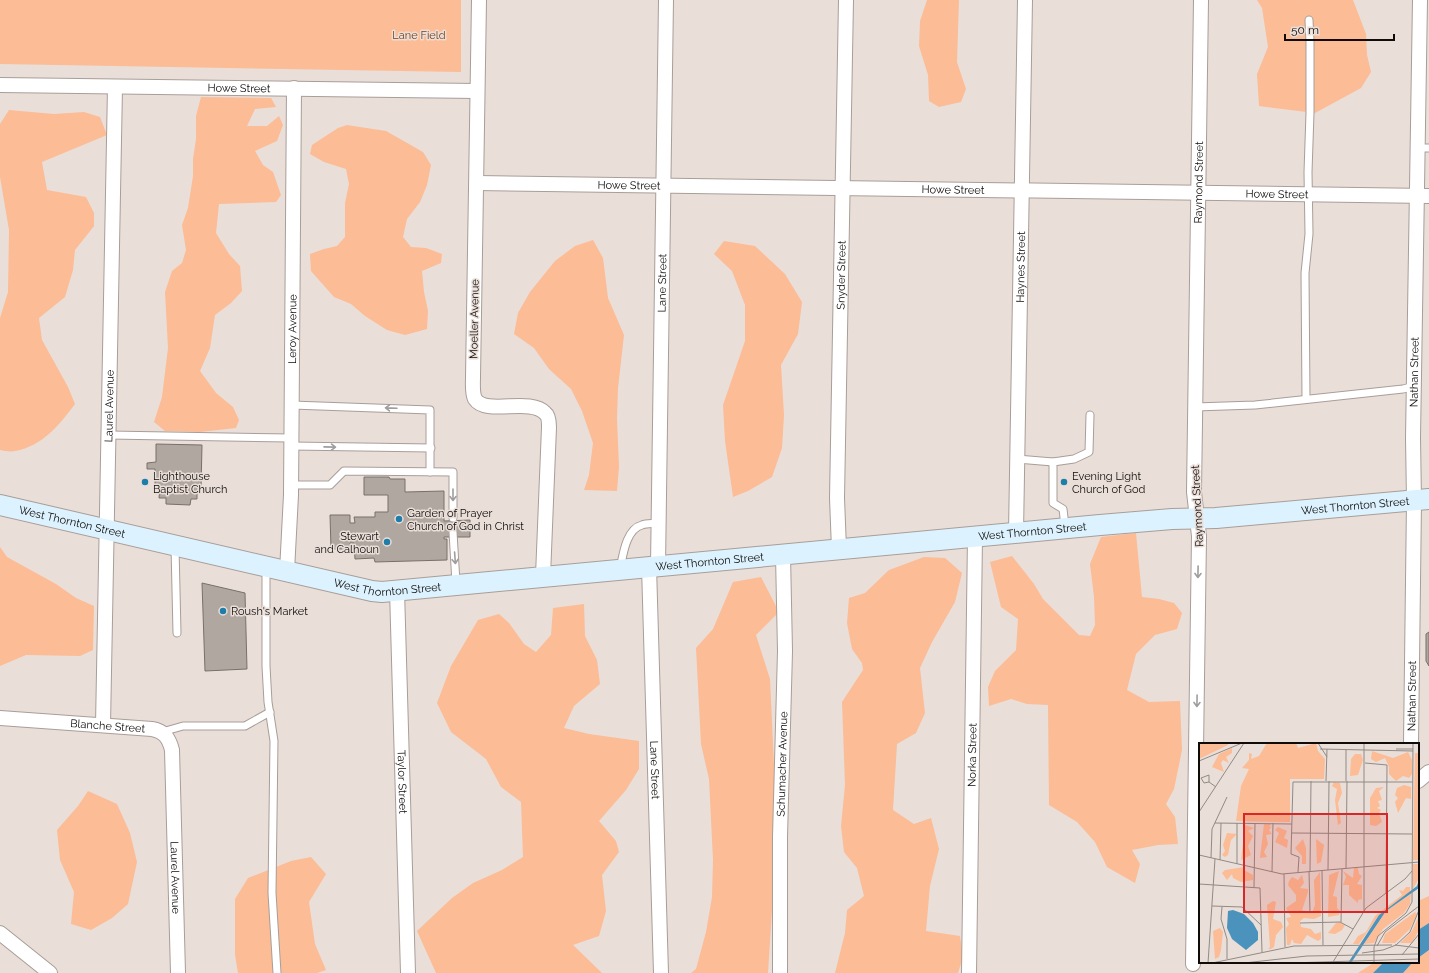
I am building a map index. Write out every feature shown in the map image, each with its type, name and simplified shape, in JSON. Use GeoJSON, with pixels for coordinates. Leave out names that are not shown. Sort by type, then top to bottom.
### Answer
{"type":"FeatureCollection","features":[{"type":"Feature","properties":{"kind":"main road","name":"West Thornton Street"},"geometry":{"type":"LineString","coordinates":[[0,504],[372,591],[457,585],[1065,528],[1421,500]]}},
{"type":"Feature","properties":{"kind":"street","name":"Moeller Avenue"},"geometry":{"type":"LineString","coordinates":[[479,0],[473,378],[474,396],[480,403],[492,406],[526,406],[538,408],[546,413],[548,418],[549,428],[543,576]]}},
{"type":"Feature","properties":{"kind":"street","name":"Lane Street"},"geometry":{"type":"LineString","coordinates":[[661,973],[653,566],[658,523],[666,0]]}},
{"type":"Feature","properties":{"kind":"street","name":"Snyder Street"},"geometry":{"type":"LineString","coordinates":[[839,549],[837,498],[846,0]]}},
{"type":"Feature","properties":{"kind":"street","name":"Haynes Street"},"geometry":{"type":"LineString","coordinates":[[1016,533],[1025,0]]}},
{"type":"Feature","properties":{"kind":"street","name":"Raymond Street"},"geometry":{"type":"LineString","coordinates":[[1190,969],[1199,536],[1194,492],[1201,0]]}},
{"type":"Feature","properties":{"kind":"street","name":"Nathan Street"},"geometry":{"type":"LineString","coordinates":[[1411,743],[1421,500],[1413,438],[1423,196],[1420,0]]}},
{"type":"Feature","properties":{"kind":"street","name":"Howe Street"},"geometry":{"type":"LineString","coordinates":[[0,85],[477,91]]}},
{"type":"Feature","properties":{"kind":"street","name":"Laurel Avenue"},"geometry":{"type":"LineString","coordinates":[[103,725],[115,87]]}},
{"type":"Feature","properties":{"kind":"street","name":"Leroy Avenue"},"geometry":{"type":"LineString","coordinates":[[287,571],[291,485],[294,88]]}},
{"type":"Feature","properties":{"kind":"street","name":"Howe Street"},"geometry":{"type":"LineString","coordinates":[[477,183],[1423,196]]}},
{"type":"Feature","properties":{"kind":"street","name":"Norka Street"},"geometry":{"type":"LineString","coordinates":[[969,973],[975,537]]}},
{"type":"Feature","properties":{"kind":"street","name":"Schumacher Avenue"},"geometry":{"type":"LineString","coordinates":[[780,973],[780,837],[785,651],[783,555]]}},
{"type":"Feature","properties":{"kind":"street","name":"Taylor Street"},"geometry":{"type":"LineString","coordinates":[[397,590],[408,973]]}},
{"type":"Feature","properties":{"kind":"street","name":"Blanche Street"},"geometry":{"type":"LineString","coordinates":[[0,718],[152,729],[162,732]]}},
{"type":"Feature","properties":{"kind":"street","name":"Laurel Avenue"},"geometry":{"type":"LineString","coordinates":[[162,732],[170,741],[172,750],[178,973]]}},
{"type":"Feature","properties":{"kind":"street"},"geometry":{"type":"LineString","coordinates":[[1419,779],[1429,772]]}},
{"type":"Feature","properties":{"kind":"street"},"geometry":{"type":"LineString","coordinates":[[0,933],[50,973]]}},
{"type":"Feature","properties":{"kind":"street"},"geometry":{"type":"LineString","coordinates":[[1190,969],[1199,953]]}},
{"type":"Feature","properties":{"kind":"lane"},"geometry":{"type":"LineString","coordinates":[[1306,399],[1305,273],[1309,234],[1309,20]]}},
{"type":"Feature","properties":{"kind":"lane"},"geometry":{"type":"LineString","coordinates":[[1195,407],[1255,405],[1403,389],[1415,386]]}},
{"type":"Feature","properties":{"kind":"lane"},"geometry":{"type":"LineString","coordinates":[[292,405],[430,410],[430,472]]}},
{"type":"Feature","properties":{"kind":"lane"},"geometry":{"type":"LineString","coordinates":[[1017,459],[1054,462],[1074,459],[1089,452],[1090,415]]}},
{"type":"Feature","properties":{"kind":"lane"},"geometry":{"type":"LineString","coordinates":[[109,434],[431,448]]}},
{"type":"Feature","properties":{"kind":"lane"},"geometry":{"type":"LineString","coordinates":[[1054,462],[1053,503],[1063,509],[1065,528]]}},
{"type":"Feature","properties":{"kind":"lane"},"geometry":{"type":"LineString","coordinates":[[291,485],[330,485],[344,471],[453,472],[453,518]]}},
{"type":"Feature","properties":{"kind":"lane"},"geometry":{"type":"LineString","coordinates":[[620,569],[625,544],[635,528],[642,525],[658,523]]}},
{"type":"Feature","properties":{"kind":"lane"},"geometry":{"type":"LineString","coordinates":[[453,532],[457,585]]}},
{"type":"Feature","properties":{"kind":"lane"},"geometry":{"type":"LineString","coordinates":[[175,545],[177,633]]}},
{"type":"Feature","properties":{"kind":"lane"},"geometry":{"type":"LineString","coordinates":[[266,566],[266,666],[268,702],[274,741],[272,887],[277,973]]}},
{"type":"Feature","properties":{"kind":"lane"},"geometry":{"type":"LineString","coordinates":[[162,732],[183,726],[244,726],[270,712]]}},
{"type":"Feature","properties":{"kind":"green space","name":"Lane Field"},"geometry":{"type":"Polygon","coordinates":[[[0,0],[461,0],[461,72],[0,64],[0,0]]]}},
{"type":"Feature","properties":{"kind":"green space"},"geometry":{"type":"Polygon","coordinates":[[[927,0],[959,0],[957,62],[966,89],[961,102],[939,107],[929,101],[928,75],[919,46],[920,21],[927,0]]]}},
{"type":"Feature","properties":{"kind":"green space"},"geometry":{"type":"Polygon","coordinates":[[[1257,0],[1353,0],[1366,34],[1367,55],[1371,72],[1361,88],[1315,113],[1259,106],[1257,74],[1268,47],[1262,8],[1257,0]]]}},
{"type":"Feature","properties":{"kind":"green space"},"geometry":{"type":"Polygon","coordinates":[[[201,97],[271,98],[276,107],[255,109],[247,126],[267,126],[279,116],[283,125],[277,141],[255,151],[263,165],[273,172],[281,195],[276,202],[219,204],[216,233],[229,254],[240,266],[242,291],[231,303],[215,315],[210,348],[200,371],[216,393],[233,407],[239,420],[236,428],[200,432],[165,431],[154,422],[162,397],[168,348],[165,292],[172,271],[182,263],[186,250],[182,225],[188,208],[193,176],[196,116],[201,97]]]}},
{"type":"Feature","properties":{"kind":"green space"},"geometry":{"type":"Polygon","coordinates":[[[9,110],[54,114],[84,112],[100,117],[107,135],[42,162],[47,190],[86,197],[94,213],[94,226],[75,250],[73,270],[65,297],[39,318],[42,340],[68,387],[75,404],[50,434],[34,444],[15,451],[0,450],[0,318],[8,292],[9,230],[0,177],[0,124],[9,110]]]}},
{"type":"Feature","properties":{"kind":"green space"},"geometry":{"type":"Polygon","coordinates":[[[347,125],[386,131],[423,152],[431,165],[427,185],[420,202],[407,219],[403,237],[411,247],[426,248],[442,254],[441,263],[422,271],[428,311],[427,329],[405,335],[387,330],[365,316],[351,304],[334,297],[311,271],[310,254],[337,246],[345,237],[345,203],[349,184],[346,169],[324,162],[310,154],[312,145],[338,128],[347,125]]]}},
{"type":"Feature","properties":{"kind":"green space"},"geometry":{"type":"Polygon","coordinates":[[[593,240],[603,258],[608,298],[624,335],[618,388],[617,419],[619,467],[617,491],[584,490],[589,475],[593,443],[582,411],[571,389],[549,369],[534,348],[514,334],[518,313],[530,292],[555,261],[575,246],[593,240]]]}},
{"type":"Feature","properties":{"kind":"green space"},"geometry":{"type":"Polygon","coordinates":[[[724,241],[755,246],[785,274],[802,302],[798,334],[781,365],[784,415],[782,448],[772,477],[748,491],[733,497],[725,441],[723,405],[745,341],[745,305],[732,271],[714,254],[724,241]]]}},
{"type":"Feature","properties":{"kind":"green space"},"geometry":{"type":"Polygon","coordinates":[[[1136,533],[1142,597],[1174,603],[1182,613],[1177,629],[1155,635],[1136,654],[1127,690],[1149,702],[1180,701],[1182,750],[1174,789],[1166,804],[1175,817],[1178,844],[1158,845],[1132,850],[1140,864],[1135,883],[1107,867],[1095,842],[1077,822],[1049,805],[1048,705],[1027,704],[1011,699],[989,706],[988,687],[995,671],[1016,650],[1018,619],[1001,607],[990,562],[1012,556],[1034,584],[1043,599],[1079,635],[1090,636],[1095,625],[1094,597],[1090,564],[1101,537],[1136,533]]]}},
{"type":"Feature","properties":{"kind":"green space"},"geometry":{"type":"Polygon","coordinates":[[[0,547],[7,557],[56,584],[76,598],[94,606],[93,650],[80,656],[26,655],[0,666],[0,547]]]}},
{"type":"Feature","properties":{"kind":"green space"},"geometry":{"type":"Polygon","coordinates":[[[924,557],[945,558],[962,573],[955,602],[932,642],[920,668],[925,713],[916,733],[897,744],[893,810],[914,824],[931,818],[939,849],[930,886],[926,931],[960,936],[963,957],[958,973],[835,973],[845,933],[847,910],[864,896],[857,868],[844,852],[841,826],[845,785],[842,702],[863,670],[862,663],[852,649],[847,623],[849,598],[865,593],[889,570],[924,557]]]}},
{"type":"Feature","properties":{"kind":"green space"},"geometry":{"type":"Polygon","coordinates":[[[761,577],[779,612],[756,635],[770,679],[775,786],[773,894],[768,973],[691,973],[696,969],[706,932],[712,897],[713,860],[709,779],[701,744],[696,648],[713,629],[733,582],[761,577]]]}},
{"type":"Feature","properties":{"kind":"green space"},"geometry":{"type":"Polygon","coordinates":[[[584,604],[585,636],[597,660],[600,684],[574,706],[564,728],[589,734],[639,741],[639,769],[626,790],[599,821],[616,841],[619,852],[602,875],[606,911],[599,936],[573,945],[602,973],[436,973],[417,931],[452,898],[473,883],[502,870],[523,857],[521,802],[501,787],[486,759],[451,732],[437,703],[451,666],[478,620],[499,614],[509,623],[524,644],[536,652],[551,635],[553,608],[584,604]]]}},
{"type":"Feature","properties":{"kind":"green space"},"geometry":{"type":"Polygon","coordinates":[[[88,791],[117,804],[130,833],[137,862],[128,904],[112,918],[91,930],[71,924],[74,892],[60,860],[57,830],[78,806],[88,791]]]}},
{"type":"Feature","properties":{"kind":"green space"},"geometry":{"type":"Polygon","coordinates":[[[311,857],[326,874],[309,902],[315,944],[326,970],[317,973],[238,973],[235,955],[235,899],[248,878],[291,861],[311,857]]]}},
{"type":"Feature","properties":{"kind":"green space"},"geometry":{"type":"Polygon","coordinates":[[[1429,896],[1429,923],[1419,929],[1419,901],[1429,896]]]}},
{"type":"Feature","properties":{"kind":"green space"},"geometry":{"type":"Polygon","coordinates":[[[1429,950],[1429,973],[1403,973],[1412,963],[1419,963],[1419,957],[1429,950]]]}},
{"type":"Feature","properties":{"kind":"green space"},"geometry":{"type":"Polygon","coordinates":[[[1373,963],[1383,963],[1373,973],[1358,973],[1373,963]]]}},
{"type":"Feature","properties":{"kind":"water"},"geometry":{"type":"Polygon","coordinates":[[[1429,923],[1429,950],[1419,957],[1419,929],[1429,923]]]}},
{"type":"Feature","properties":{"kind":"water"},"geometry":{"type":"Polygon","coordinates":[[[1383,963],[1412,963],[1403,973],[1373,973],[1383,963]]]}},
{"type":"Feature","properties":{"kind":"building"},"geometry":{"type":"Polygon","coordinates":[[[156,444],[202,445],[201,488],[197,488],[197,499],[191,499],[190,505],[166,504],[166,498],[159,498],[160,486],[155,486],[155,469],[147,469],[147,463],[156,462],[156,444]]]}},
{"type":"Feature","properties":{"kind":"building","name":"Garden of Prayer Church of God in Christ"},"geometry":{"type":"Polygon","coordinates":[[[364,477],[389,477],[390,479],[405,479],[405,492],[444,491],[444,521],[470,520],[470,537],[444,537],[444,539],[447,539],[447,560],[375,562],[374,558],[355,559],[354,543],[350,543],[350,549],[331,549],[330,515],[350,515],[350,523],[355,523],[354,517],[375,517],[375,512],[388,512],[388,495],[364,495],[364,477]]]}},
{"type":"Feature","properties":{"kind":"building"},"geometry":{"type":"Polygon","coordinates":[[[202,583],[245,593],[247,669],[205,671],[202,583]]]}},
{"type":"Feature","properties":{"kind":"building"},"geometry":{"type":"Polygon","coordinates":[[[1429,632],[1429,666],[1426,661],[1426,634],[1429,632]]]}},
{"type":"Feature","properties":{"kind":"place","name":"Lighthouse Baptist Church"},"geometry":{"type":"Point","coordinates":[145,482]}},
{"type":"Feature","properties":{"kind":"place","name":"Evening Light Church of God"},"geometry":{"type":"Point","coordinates":[1064,482]}},
{"type":"Feature","properties":{"kind":"place","name":"Garden of Prayer Church of God in Christ"},"geometry":{"type":"Point","coordinates":[399,519]}},
{"type":"Feature","properties":{"kind":"place","name":"Stewart and Calhoun"},"geometry":{"type":"Point","coordinates":[387,542]}},
{"type":"Feature","properties":{"kind":"place","name":"Roush's Market"},"geometry":{"type":"Point","coordinates":[223,611]}}]}
